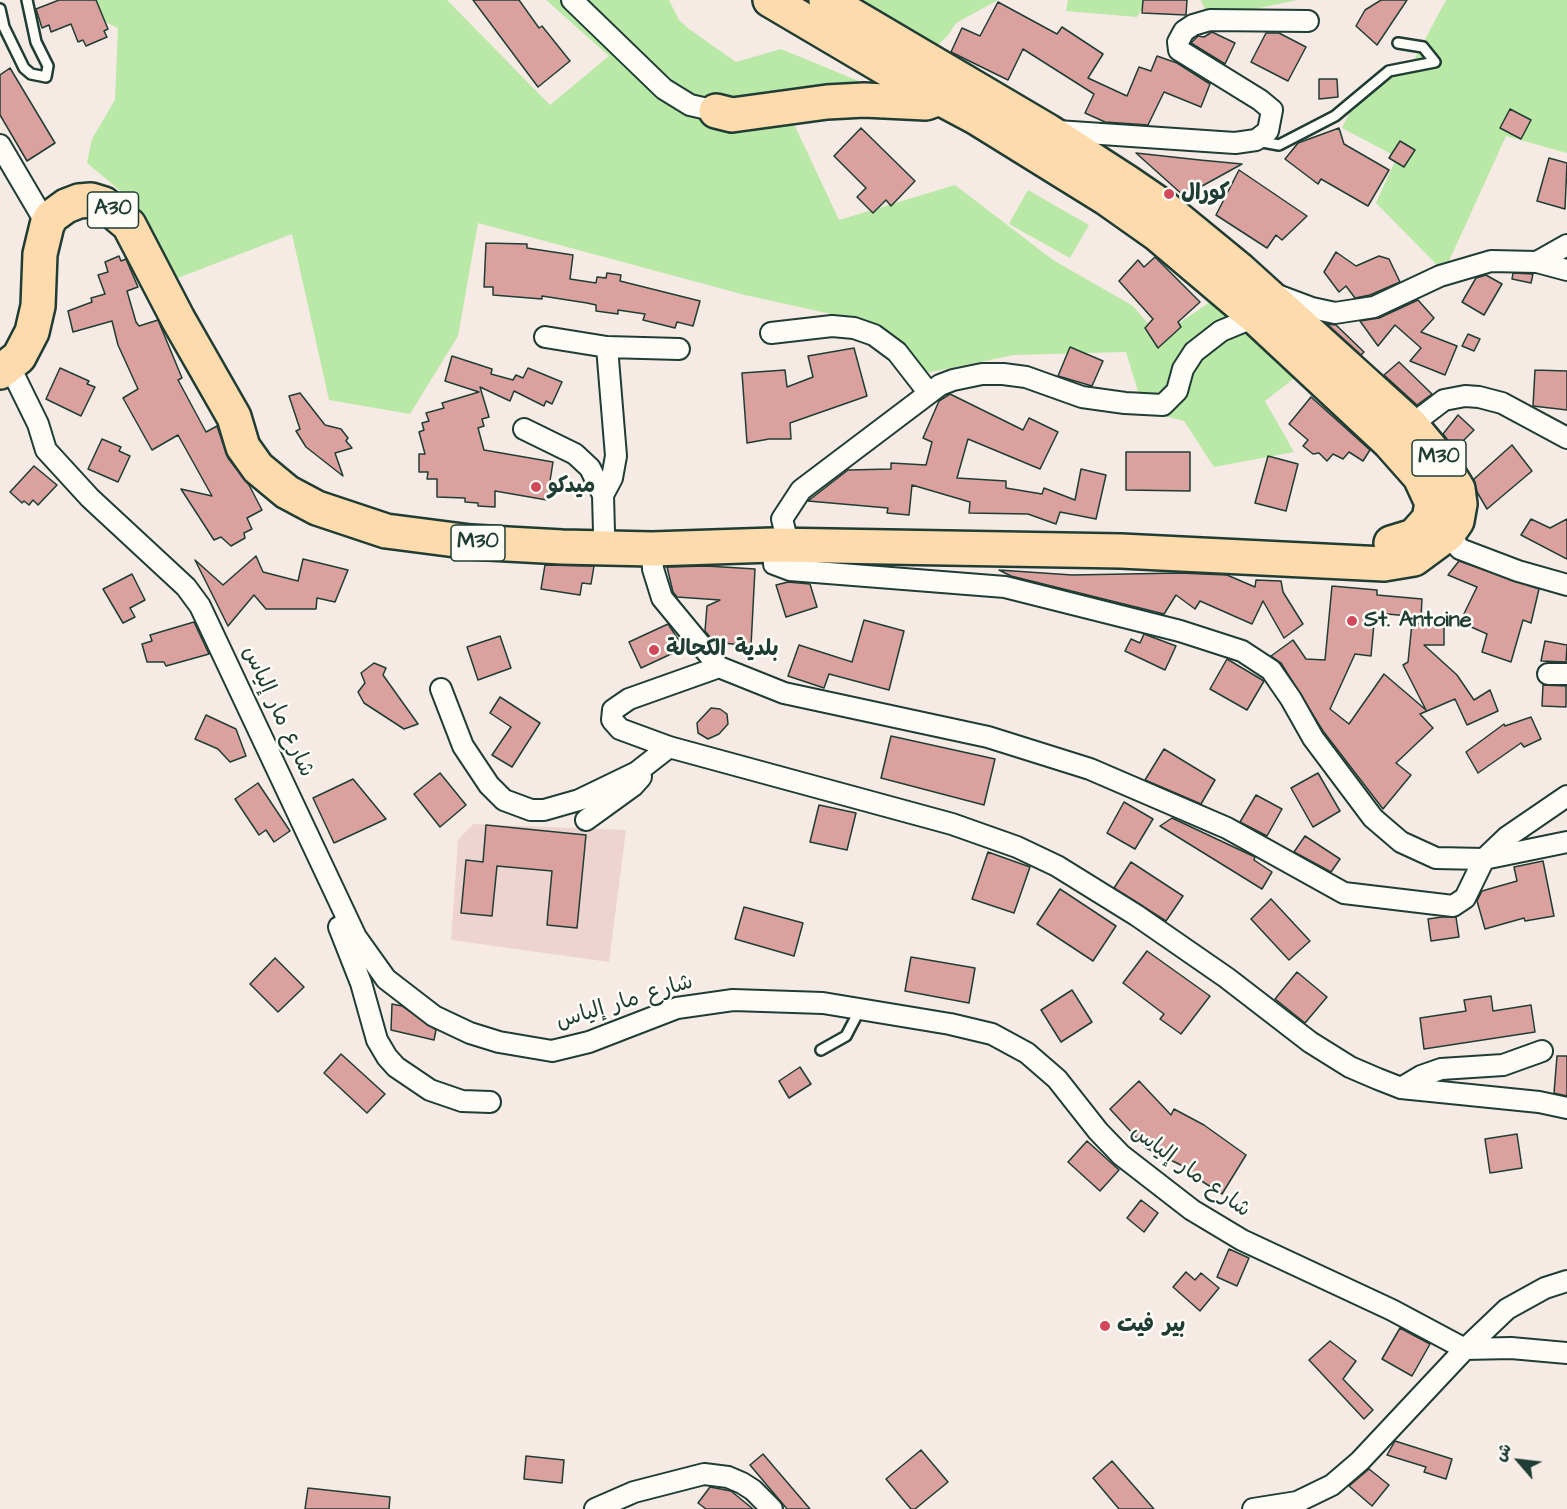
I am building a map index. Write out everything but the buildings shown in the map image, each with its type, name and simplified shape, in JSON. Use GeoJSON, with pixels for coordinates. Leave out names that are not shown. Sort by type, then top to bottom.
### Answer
{"type":"FeatureCollection","features":[{"type":"Feature","properties":{"kind":"highway","name":"M30"},"geometry":{"type":"LineString","coordinates":[[234,417],[254,432],[295,477],[329,498],[365,513],[399,523],[433,528],[779,538],[1384,564],[1414,559],[1448,534],[1457,521],[1460,504],[1458,489],[1442,461],[1411,425],[1263,307],[1106,198],[977,118],[840,43],[770,0]]}},
{"type":"Feature","properties":{"kind":"highway","name":"M30"},"geometry":{"type":"LineString","coordinates":[[234,417],[243,447],[258,468],[287,492],[348,520],[386,531],[450,540],[652,549],[779,538],[921,537],[1311,544],[1392,543],[1414,536],[1422,530],[1432,511],[1429,492],[1420,477],[1263,307],[1162,206],[1048,131],[826,0]]}},
{"type":"Feature","properties":{"kind":"highway"},"geometry":{"type":"LineString","coordinates":[[840,43],[844,70],[841,89]]}},
{"type":"Feature","properties":{"kind":"highway"},"geometry":{"type":"LineString","coordinates":[[716,111],[735,102],[904,79]]}},
{"type":"Feature","properties":{"kind":"highway"},"geometry":{"type":"LineString","coordinates":[[716,111],[732,115],[817,103],[864,100],[926,103],[939,98]]}},
{"type":"Feature","properties":{"kind":"highway","name":"A30"},"geometry":{"type":"LineString","coordinates":[[47,225],[51,217],[66,206],[79,201],[91,200],[104,204],[129,225],[178,319],[234,417]]}},
{"type":"Feature","properties":{"kind":"highway"},"geometry":{"type":"LineString","coordinates":[[5,368],[26,348],[32,332],[38,306],[40,254],[47,225]]}},
{"type":"Feature","properties":{"kind":"street"},"geometry":{"type":"LineString","coordinates":[[572,0],[664,89],[690,105],[716,111]]}},
{"type":"Feature","properties":{"kind":"street"},"geometry":{"type":"LineString","coordinates":[[1048,131],[1236,143],[1256,140],[1268,130],[1272,110],[1260,100],[1179,50],[1178,42],[1184,32],[1193,25],[1210,20],[1308,21]]}},
{"type":"Feature","properties":{"kind":"street"},"geometry":{"type":"LineString","coordinates":[[0,145],[47,225]]}},
{"type":"Feature","properties":{"kind":"street"},"geometry":{"type":"LineString","coordinates":[[1537,262],[1567,246]]}},
{"type":"Feature","properties":{"kind":"street"},"geometry":{"type":"LineString","coordinates":[[1567,270],[1537,262],[1513,260],[1467,266],[1374,307],[1335,313],[1312,308],[1279,296],[1221,331],[1194,352],[1183,369],[1177,391],[1163,405],[1083,397],[1026,377],[1003,374],[953,380],[928,392],[801,490],[782,519],[774,564],[780,567],[1005,587],[1180,631],[1242,651],[1271,670],[1335,770],[1387,832],[1415,850],[1436,858],[1484,859],[1528,852],[1567,842]]}},
{"type":"Feature","properties":{"kind":"street"},"geometry":{"type":"LineString","coordinates":[[771,333],[832,326],[864,332],[897,352],[928,392]]}},
{"type":"Feature","properties":{"kind":"street"},"geometry":{"type":"LineString","coordinates":[[545,337],[607,347],[679,349]]}},
{"type":"Feature","properties":{"kind":"street"},"geometry":{"type":"LineString","coordinates":[[603,495],[612,478],[616,456],[607,347]]}},
{"type":"Feature","properties":{"kind":"street","name":"شارع مار إلياس"},"geometry":{"type":"LineString","coordinates":[[5,368],[38,424],[46,450],[90,498],[186,586],[200,606],[356,938],[386,979],[434,1016],[470,1033],[498,1042],[552,1051],[567,1048],[677,1008],[733,1000],[823,1003],[974,1029],[1009,1042],[1027,1053],[1057,1078],[1098,1131],[1121,1155],[1192,1210],[1242,1240],[1352,1291],[1465,1348]]}},
{"type":"Feature","properties":{"kind":"street"},"geometry":{"type":"LineString","coordinates":[[1411,425],[1443,400],[1465,396],[1502,404],[1567,438]]}},
{"type":"Feature","properties":{"kind":"street"},"geometry":{"type":"LineString","coordinates":[[524,429],[575,454],[590,468],[603,495],[604,532]]}},
{"type":"Feature","properties":{"kind":"street"},"geometry":{"type":"LineString","coordinates":[[1448,534],[1460,549],[1518,571],[1567,585]]}},
{"type":"Feature","properties":{"kind":"street"},"geometry":{"type":"LineString","coordinates":[[652,549],[653,569],[662,598],[719,667],[784,693],[988,737],[1090,769],[1227,828],[1335,889],[1355,896],[1453,906],[1465,898],[1484,859],[1507,837],[1567,796]]}},
{"type":"Feature","properties":{"kind":"street"},"geometry":{"type":"LineString","coordinates":[[719,667],[628,699],[613,710],[612,720],[620,729],[669,747],[952,824],[1017,847],[1057,866],[1145,921],[1227,978],[1326,1053],[1350,1067],[1401,1088],[1539,1102],[1567,1108]]}},
{"type":"Feature","properties":{"kind":"street"},"geometry":{"type":"LineString","coordinates":[[441,689],[450,718],[473,764],[504,800],[519,806],[544,810],[579,800],[646,767],[669,747]]}},
{"type":"Feature","properties":{"kind":"street"},"geometry":{"type":"LineString","coordinates":[[586,820],[639,782],[646,767]]}},
{"type":"Feature","properties":{"kind":"street"},"geometry":{"type":"LineString","coordinates":[[331,888],[329,903],[361,983],[377,1040],[387,1057],[396,1067],[430,1090],[462,1101],[490,1102]]}},
{"type":"Feature","properties":{"kind":"street"},"geometry":{"type":"LineString","coordinates":[[1401,1088],[1421,1076],[1441,1069],[1503,1065],[1542,1051]]}},
{"type":"Feature","properties":{"kind":"street"},"geometry":{"type":"LineString","coordinates":[[1253,1509],[1297,1502],[1332,1485],[1360,1461],[1465,1348],[1507,1309],[1545,1288],[1567,1281]]}},
{"type":"Feature","properties":{"kind":"street"},"geometry":{"type":"LineString","coordinates":[[1465,1348],[1510,1348],[1567,1353]]}},
{"type":"Feature","properties":{"kind":"street"},"geometry":{"type":"LineString","coordinates":[[595,1509],[634,1492],[704,1474],[728,1477],[742,1484],[753,1490],[772,1509]]}},
{"type":"Feature","properties":{"kind":"lane"},"geometry":{"type":"LineString","coordinates":[[0,9],[4,27],[24,68],[31,74],[46,77],[48,66],[36,42],[27,0]]}},
{"type":"Feature","properties":{"kind":"lane"},"geometry":{"type":"LineString","coordinates":[[1256,140],[1279,145],[1335,116],[1389,71],[1435,62],[1423,47],[1398,43]]}},
{"type":"Feature","properties":{"kind":"lane"},"geometry":{"type":"LineString","coordinates":[[821,1050],[846,1036],[857,1015],[853,1007]]}},
{"type":"Feature","properties":{"kind":"shaded area"},"geometry":{"type":"Polygon","coordinates":[[[473,824],[626,830],[609,962],[451,940],[458,840],[473,824]]]}},
{"type":"Feature","properties":{"kind":"green space"},"geometry":{"type":"Polygon","coordinates":[[[60,0],[447,0],[550,105],[609,56],[546,0],[669,0],[679,20],[736,62],[781,49],[883,91],[794,124],[839,220],[955,185],[1053,260],[1133,306],[1159,337],[1226,291],[1312,364],[1265,401],[1294,452],[1214,467],[1184,421],[1144,411],[1126,352],[1014,355],[926,373],[845,317],[745,295],[478,223],[458,336],[410,414],[329,400],[292,234],[170,281],[124,194],[87,163],[92,139],[115,100],[118,28],[60,0]]]}},
{"type":"Feature","properties":{"kind":"green space"},"geometry":{"type":"Polygon","coordinates":[[[782,0],[998,0],[956,23],[936,47],[782,0]]]}},
{"type":"Feature","properties":{"kind":"green space"},"geometry":{"type":"Polygon","coordinates":[[[1068,0],[1147,0],[1137,17],[1066,11],[1068,0]]]}},
{"type":"Feature","properties":{"kind":"green space"},"geometry":{"type":"Polygon","coordinates":[[[1201,0],[1297,0],[1209,19],[1201,0]]]}},
{"type":"Feature","properties":{"kind":"green space"},"geometry":{"type":"Polygon","coordinates":[[[1446,0],[1567,0],[1567,153],[1506,136],[1444,272],[1376,203],[1397,157],[1342,128],[1361,89],[1414,60],[1446,0]]]}},
{"type":"Feature","properties":{"kind":"green space"},"geometry":{"type":"Polygon","coordinates":[[[1028,190],[1089,225],[1070,258],[1009,224],[1028,190]]]}},
{"type":"Feature","properties":{"kind":"place","name":"كورال"},"geometry":{"type":"Point","coordinates":[1169,194]}},
{"type":"Feature","properties":{"kind":"place","name":"ميدكو"},"geometry":{"type":"Point","coordinates":[536,487]}},
{"type":"Feature","properties":{"kind":"place","name":"St. Antoine"},"geometry":{"type":"Point","coordinates":[1352,621]}},
{"type":"Feature","properties":{"kind":"place","name":"بلدية الكحالة"},"geometry":{"type":"Point","coordinates":[654,650]}},
{"type":"Feature","properties":{"kind":"place","name":"بير فيت"},"geometry":{"type":"Point","coordinates":[1105,1326]}}]}
